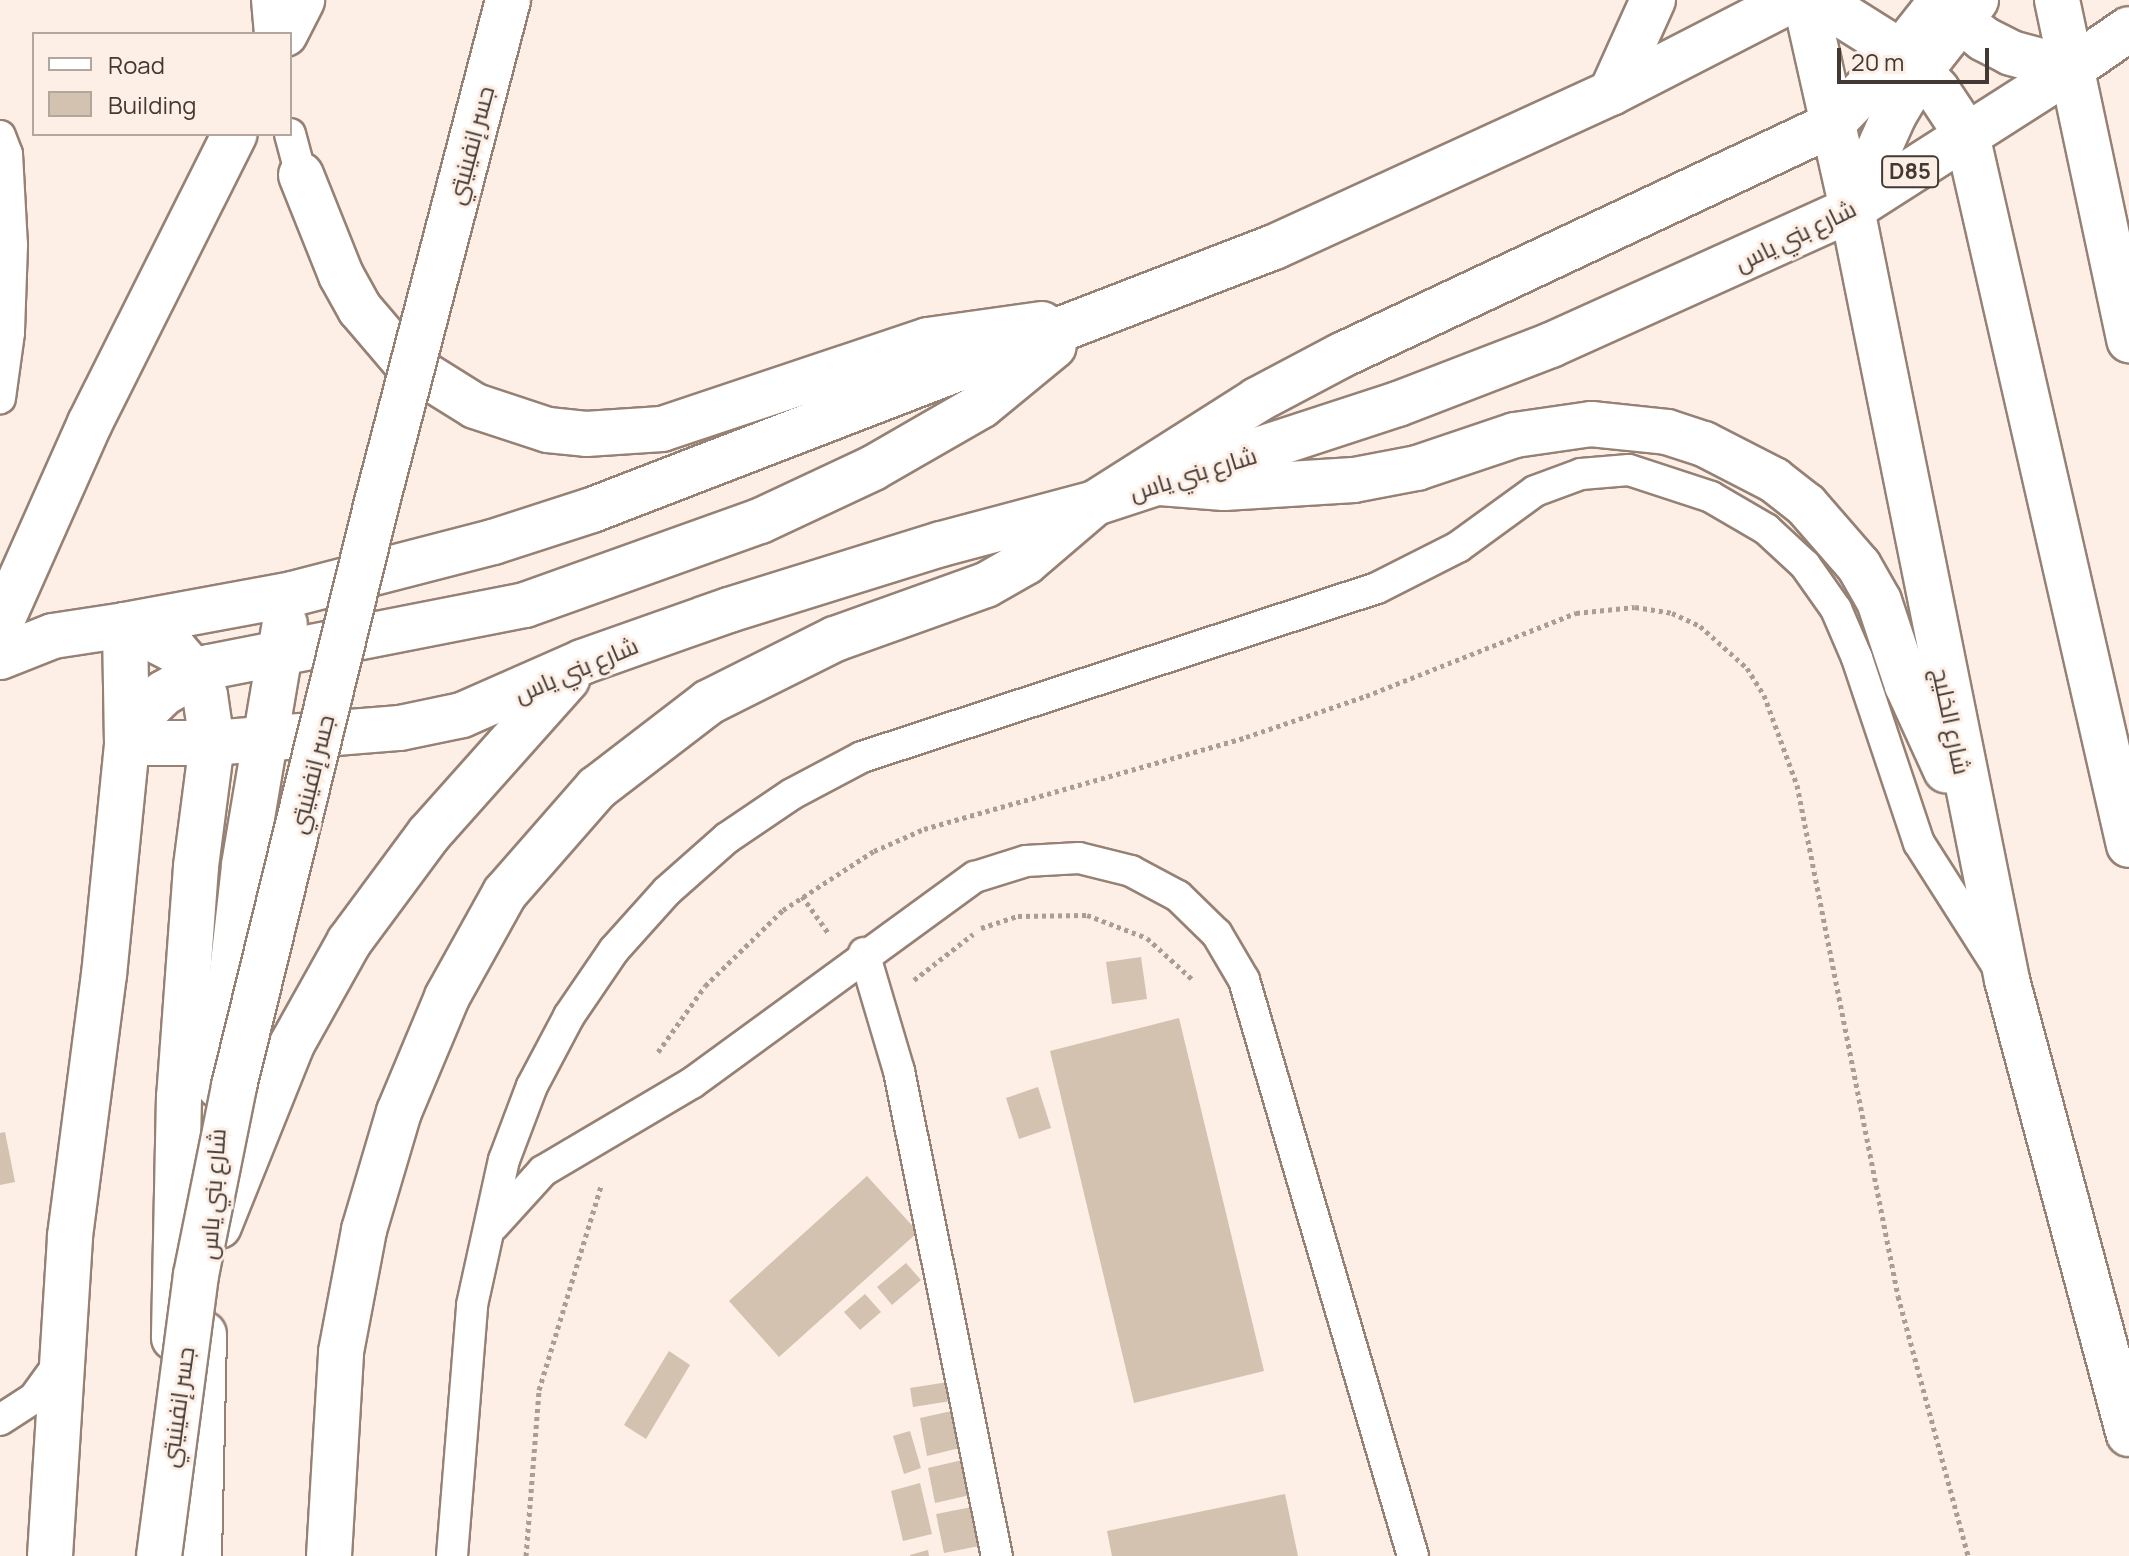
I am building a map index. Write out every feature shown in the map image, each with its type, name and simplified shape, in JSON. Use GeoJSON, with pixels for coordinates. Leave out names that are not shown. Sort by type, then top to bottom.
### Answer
{"type":"FeatureCollection","features":[{"type":"Feature","properties":{"kind":"main road"},"geometry":{"type":"LineString","coordinates":[[286,32],[302,0]]}},
{"type":"Feature","properties":{"kind":"main road","name":"جسر إنفينيتي"},"geometry":{"type":"LineString","coordinates":[[159,1556],[196,1275],[234,1086],[377,502],[508,0]]}},
{"type":"Feature","properties":{"kind":"main road"},"geometry":{"type":"LineString","coordinates":[[1611,93],[1653,0]]}},
{"type":"Feature","properties":{"kind":"main road"},"geometry":{"type":"LineString","coordinates":[[0,657],[53,636],[292,594],[493,542],[592,510],[1081,324],[1274,247],[1611,93],[1792,0]]}},
{"type":"Feature","properties":{"kind":"main road","name":"شارع الخليج"},"geometry":{"type":"LineString","coordinates":[[1805,0],[1852,209],[2007,980],[2129,1434]]}},
{"type":"Feature","properties":{"kind":"main road"},"geometry":{"type":"LineString","coordinates":[[1818,0],[1911,61],[1967,135],[2129,845]]}},
{"type":"Feature","properties":{"kind":"main road"},"geometry":{"type":"LineString","coordinates":[[2057,0],[2129,340]]}},
{"type":"Feature","properties":{"kind":"main road"},"geometry":{"type":"LineString","coordinates":[[1852,209],[1911,61],[1950,5],[2011,53],[2071,69]]}},
{"type":"Feature","properties":{"kind":"main road","name":"شارع بني ياس"},"geometry":{"type":"LineString","coordinates":[[127,743],[212,743],[400,728],[462,715],[582,662],[911,553],[1095,503],[1398,404],[1551,345],[1852,209],[2129,29]]}},
{"type":"Feature","properties":{"kind":"main road"},"geometry":{"type":"LineString","coordinates":[[329,1556],[341,1352],[364,1230],[399,1112],[435,1026],[505,893],[597,788],[709,702],[835,639],[986,585],[1038,553],[1095,503],[1257,400],[1342,355],[1831,125],[1911,61]]}},
{"type":"Feature","properties":{"kind":"main road"},"geometry":{"type":"LineString","coordinates":[[0,625],[90,423],[234,136]]}},
{"type":"Feature","properties":{"kind":"main road"},"geometry":{"type":"LineString","coordinates":[[301,175],[347,286],[406,363],[475,406],[548,430],[586,434],[662,429],[928,340],[991,328],[1081,324]]}},
{"type":"Feature","properties":{"kind":"main road"},"geometry":{"type":"LineString","coordinates":[[127,743],[139,717],[202,670],[280,650],[525,605],[760,521],[873,468],[981,406],[1081,324]]}},
{"type":"Feature","properties":{"kind":"main road"},"geometry":{"type":"LineString","coordinates":[[1160,483],[1276,488],[1354,480],[1417,468],[1515,435],[1591,424],[1667,432],[1704,444],[1774,480],[1806,505],[1859,566],[1879,601],[1925,729],[1972,812]]}},
{"type":"Feature","properties":{"kind":"main road","name":"شارع بني ياس"},"geometry":{"type":"LineString","coordinates":[[199,1556],[206,1263],[236,929],[265,739],[292,594]]}},
{"type":"Feature","properties":{"kind":"main road"},"geometry":{"type":"LineString","coordinates":[[125,625],[176,651],[202,670],[265,739]]}},
{"type":"Feature","properties":{"kind":"main road"},"geometry":{"type":"LineString","coordinates":[[50,1556],[58,1365],[127,743],[125,625]]}},
{"type":"Feature","properties":{"kind":"main road"},"geometry":{"type":"LineString","coordinates":[[206,1263],[292,1044],[349,942],[429,834],[582,662]]}},
{"type":"Feature","properties":{"kind":"main road"},"geometry":{"type":"LineString","coordinates":[[180,1556],[173,1272],[179,1096],[196,867],[212,743],[202,670]]}},
{"type":"Feature","properties":{"kind":"lane"},"geometry":{"type":"LineString","coordinates":[[267,0],[270,32]]}},
{"type":"Feature","properties":{"kind":"lane"},"geometry":{"type":"LineString","coordinates":[[0,136],[7,154],[12,245],[9,333],[0,398]]}},
{"type":"Feature","properties":{"kind":"lane"},"geometry":{"type":"LineString","coordinates":[[291,136],[301,175]]}},
{"type":"Feature","properties":{"kind":"lane"},"geometry":{"type":"LineString","coordinates":[[0,214],[12,245]]}},
{"type":"Feature","properties":{"kind":"lane"},"geometry":{"type":"LineString","coordinates":[[452,1556],[464,1374],[485,1237],[504,1160],[532,1086],[569,1016],[635,926],[727,838],[792,794],[862,757],[1377,588],[1458,547],[1535,491],[1581,474],[1629,470],[1711,497],[1766,529],[1805,565],[1836,609],[1857,658],[1919,843],[2007,980]]}},
{"type":"Feature","properties":{"kind":"lane"},"geometry":{"type":"LineString","coordinates":[[485,1237],[510,1202],[543,1171],[692,1083],[872,948],[975,877],[1026,861],[1079,858],[1131,871],[1178,896],[1217,934],[1244,980],[1413,1556]]}},
{"type":"Feature","properties":{"kind":"lane"},"geometry":{"type":"LineString","coordinates":[[872,948],[997,1556]]}},
{"type":"Feature","properties":{"kind":"lane"},"geometry":{"type":"LineString","coordinates":[[0,1420],[34,1398],[58,1365]]}},
{"type":"Feature","properties":{"kind":"path"},"geometry":{"type":"LineString","coordinates":[[526,1556],[539,1390],[621,1126],[673,1026],[742,946],[802,896],[874,851],[924,829],[1246,737],[1366,696],[1576,613],[1601,608],[1656,608],[1700,626],[1726,645],[1764,695],[1797,785],[1898,1296],[1968,1556]]}},
{"type":"Feature","properties":{"kind":"path"},"geometry":{"type":"LineString","coordinates":[[802,896],[836,944],[865,924],[872,948],[907,985],[984,926],[1052,912],[1087,915],[1147,938],[1195,983]]}},
{"type":"Feature","properties":{"kind":"building"},"geometry":{"type":"Polygon","coordinates":[[[1141,957],[1147,999],[1112,1004],[1106,962],[1141,957]]]}},
{"type":"Feature","properties":{"kind":"building"},"geometry":{"type":"Polygon","coordinates":[[[1179,1018],[1264,1371],[1134,1403],[1050,1051],[1179,1018]]]}},
{"type":"Feature","properties":{"kind":"building"},"geometry":{"type":"Polygon","coordinates":[[[1038,1087],[1051,1128],[1019,1139],[1006,1098],[1038,1087]]]}},
{"type":"Feature","properties":{"kind":"building"},"geometry":{"type":"Polygon","coordinates":[[[5,1132],[15,1182],[0,1185],[0,1133],[5,1132]]]}},
{"type":"Feature","properties":{"kind":"building"},"geometry":{"type":"Polygon","coordinates":[[[867,1176],[918,1232],[779,1357],[729,1301],[867,1176]]]}},
{"type":"Feature","properties":{"kind":"building"},"geometry":{"type":"Polygon","coordinates":[[[906,1263],[921,1280],[892,1305],[877,1287],[906,1263]]]}},
{"type":"Feature","properties":{"kind":"building"},"geometry":{"type":"Polygon","coordinates":[[[865,1294],[881,1312],[860,1330],[844,1312],[865,1294]]]}},
{"type":"Feature","properties":{"kind":"building"},"geometry":{"type":"Polygon","coordinates":[[[669,1351],[690,1365],[646,1439],[624,1425],[669,1351]]]}},
{"type":"Feature","properties":{"kind":"building"},"geometry":{"type":"Polygon","coordinates":[[[948,1382],[951,1401],[913,1407],[910,1388],[948,1382]]]}},
{"type":"Feature","properties":{"kind":"building"},"geometry":{"type":"Polygon","coordinates":[[[961,1409],[968,1446],[927,1456],[920,1418],[961,1409]]]}},
{"type":"Feature","properties":{"kind":"building"},"geometry":{"type":"Polygon","coordinates":[[[910,1431],[921,1468],[904,1474],[893,1436],[910,1431]]]}},
{"type":"Feature","properties":{"kind":"building"},"geometry":{"type":"Polygon","coordinates":[[[971,1458],[979,1493],[935,1503],[928,1468],[971,1458]]]}},
{"type":"Feature","properties":{"kind":"building"},"geometry":{"type":"Polygon","coordinates":[[[920,1483],[932,1534],[903,1541],[891,1491],[920,1483]]]}},
{"type":"Feature","properties":{"kind":"building"},"geometry":{"type":"Polygon","coordinates":[[[1285,1494],[1298,1556],[1112,1556],[1107,1531],[1285,1494]]]}},
{"type":"Feature","properties":{"kind":"building"},"geometry":{"type":"Polygon","coordinates":[[[977,1506],[984,1545],[944,1553],[936,1514],[977,1506]]]}},
{"type":"Feature","properties":{"kind":"building"},"geometry":{"type":"Polygon","coordinates":[[[928,1550],[929,1556],[910,1556],[910,1555],[928,1550]]]}}]}
